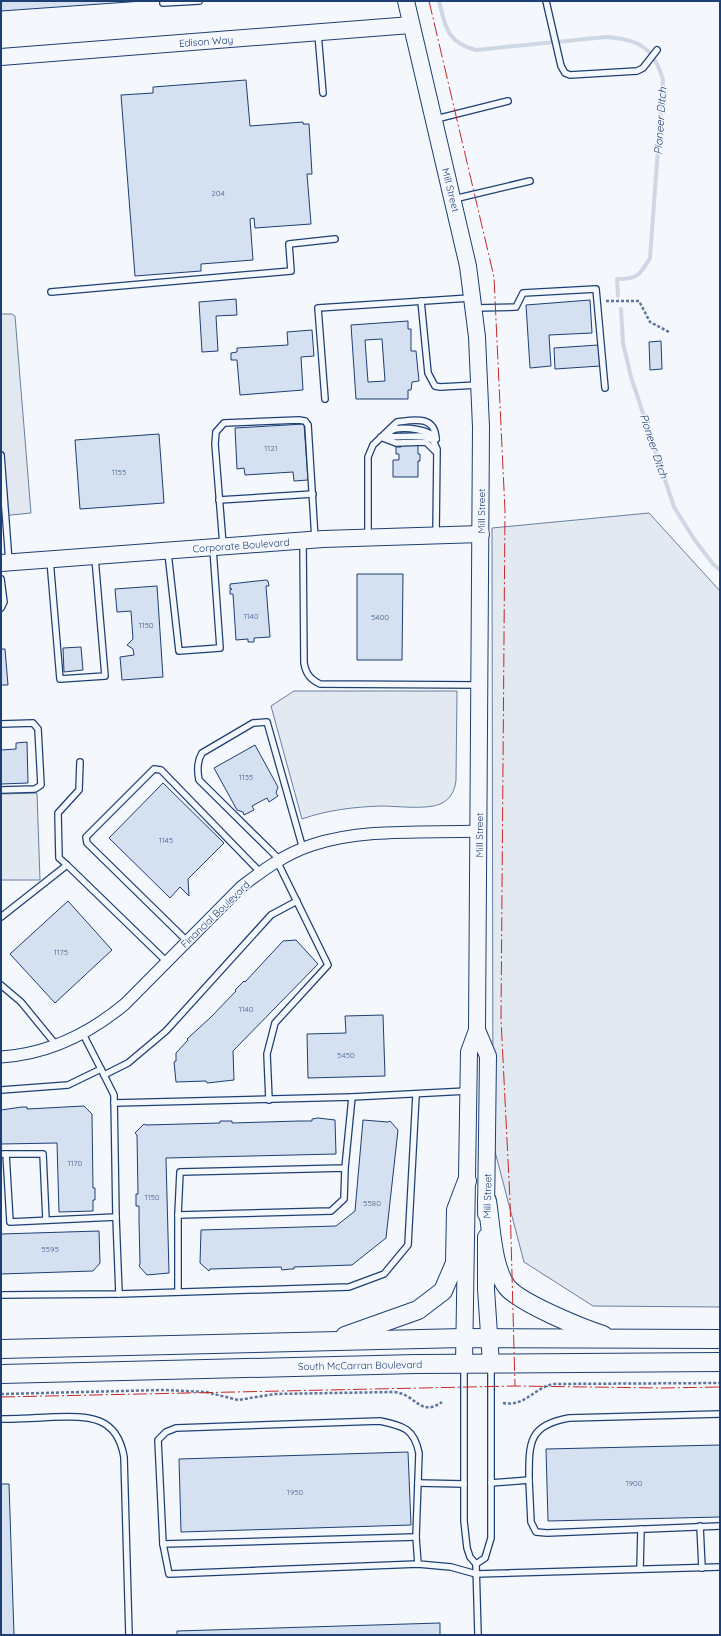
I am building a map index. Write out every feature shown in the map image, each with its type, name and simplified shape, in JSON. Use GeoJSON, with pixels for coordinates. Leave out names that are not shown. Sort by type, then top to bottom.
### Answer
{"type":"FeatureCollection","features":[{"type":"Feature","properties":{"kind":"main road","name":"Mill Street"},"geometry":{"type":"LineString","coordinates":[[406,1],[453,199],[474,303],[480,384],[480,685],[477,1030],[469,1052],[470,1091],[463,1338],[464,1364]]}},
{"type":"Feature","properties":{"kind":"main road","name":"Edison Way"},"geometry":{"type":"LineString","coordinates":[[1,57],[411,25]]}},
{"type":"Feature","properties":{"kind":"main road","name":"Corporate Boulevard"},"geometry":{"type":"LineString","coordinates":[[5,562],[309,540],[480,534]]}},
{"type":"Feature","properties":{"kind":"main road","name":"Mill Street"},"geometry":{"type":"LineString","coordinates":[[477,1030],[488,1056],[486,1289],[488,1338],[491,1364]]}},
{"type":"Feature","properties":{"kind":"main road"},"geometry":{"type":"LineString","coordinates":[[327,1342],[418,1310],[443,1291],[455,1263],[456,1210],[467,1181]]}},
{"type":"Feature","properties":{"kind":"main road"},"geometry":{"type":"LineString","coordinates":[[486,1201],[498,1268],[507,1287],[516,1295],[559,1318],[586,1330],[617,1339]]}},
{"type":"Feature","properties":{"kind":"main road"},"geometry":{"type":"LineString","coordinates":[[1,1349],[463,1338],[720,1339]]}},
{"type":"Feature","properties":{"kind":"main road","name":"South McCarran Boulevard"},"geometry":{"type":"LineString","coordinates":[[1,1374],[464,1364],[720,1362]]}},
{"type":"Feature","properties":{"kind":"street","name":"Financial Boulevard"},"geometry":{"type":"LineString","coordinates":[[1,1056],[38,1051],[57,1046],[83,1034],[106,1020],[125,1004],[241,887],[260,872],[303,849],[334,839],[360,835],[479,831]]}},
{"type":"Feature","properties":{"kind":"lane"},"geometry":{"type":"LineString","coordinates":[[163,1],[163,3],[198,1]]}},
{"type":"Feature","properties":{"kind":"lane"},"geometry":{"type":"LineString","coordinates":[[546,1],[561,66],[565,73],[570,75],[637,71],[643,68],[657,50]]}},
{"type":"Feature","properties":{"kind":"lane"},"geometry":{"type":"LineString","coordinates":[[318,32],[323,93]]}},
{"type":"Feature","properties":{"kind":"lane"},"geometry":{"type":"LineString","coordinates":[[434,119],[508,100]]}},
{"type":"Feature","properties":{"kind":"lane"},"geometry":{"type":"LineString","coordinates":[[453,199],[530,181]]}},
{"type":"Feature","properties":{"kind":"lane"},"geometry":{"type":"LineString","coordinates":[[51,292],[291,271],[289,244],[335,239]]}},
{"type":"Feature","properties":{"kind":"lane"},"geometry":{"type":"LineString","coordinates":[[325,399],[318,308],[421,301],[474,303],[516,307],[523,292],[596,289],[605,388]]}},
{"type":"Feature","properties":{"kind":"lane"},"geometry":{"type":"LineString","coordinates":[[421,301],[428,373],[435,386],[440,387],[480,384]]}},
{"type":"Feature","properties":{"kind":"lane"},"geometry":{"type":"LineString","coordinates":[[368,537],[368,457],[373,445],[384,432],[397,422],[419,420],[433,426],[436,431],[436,535]]}},
{"type":"Feature","properties":{"kind":"lane"},"geometry":{"type":"LineString","coordinates":[[168,550],[179,651],[220,648],[218,547],[219,500],[215,444],[216,432],[224,423],[305,421],[308,424],[310,432],[313,494],[309,540],[304,663],[306,672],[312,680],[320,684],[480,685]]}},
{"type":"Feature","properties":{"kind":"lane"},"geometry":{"type":"LineString","coordinates":[[381,437],[395,429],[429,431],[436,439]]}},
{"type":"Feature","properties":{"kind":"lane"},"geometry":{"type":"LineString","coordinates":[[381,437],[428,437],[433,440],[436,447]]}},
{"type":"Feature","properties":{"kind":"lane"},"geometry":{"type":"LineString","coordinates":[[381,437],[396,443],[426,442],[433,447],[436,456]]}},
{"type":"Feature","properties":{"kind":"lane"},"geometry":{"type":"LineString","coordinates":[[1,454],[5,562]]}},
{"type":"Feature","properties":{"kind":"lane"},"geometry":{"type":"LineString","coordinates":[[219,500],[313,494]]}},
{"type":"Feature","properties":{"kind":"lane"},"geometry":{"type":"LineString","coordinates":[[50,559],[60,679],[105,676],[94,556]]}},
{"type":"Feature","properties":{"kind":"lane"},"geometry":{"type":"LineString","coordinates":[[1,579],[4,602],[1,608]]}},
{"type":"Feature","properties":{"kind":"lane"},"geometry":{"type":"LineString","coordinates":[[269,1100],[267,1054],[275,1023],[328,965],[279,861],[199,780],[197,772],[198,759],[202,752],[253,723],[267,722],[303,849]]}},
{"type":"Feature","properties":{"kind":"lane"},"geometry":{"type":"LineString","coordinates":[[1,724],[33,723],[38,729],[41,784],[35,789],[1,790]]}},
{"type":"Feature","properties":{"kind":"lane"},"geometry":{"type":"LineString","coordinates":[[80,762],[79,790],[58,813],[59,858],[167,962]]}},
{"type":"Feature","properties":{"kind":"lane"},"geometry":{"type":"LineString","coordinates":[[187,941],[87,843],[86,837],[154,770],[161,770],[260,872]]}},
{"type":"Feature","properties":{"kind":"lane"},"geometry":{"type":"LineString","coordinates":[[1,917],[66,865]]}},
{"type":"Feature","properties":{"kind":"lane"},"geometry":{"type":"LineString","coordinates":[[1,1090],[68,1085],[128,1063],[166,1031],[271,915],[297,901]]}},
{"type":"Feature","properties":{"kind":"lane"},"geometry":{"type":"LineString","coordinates":[[1,984],[22,1002],[57,1046]]}},
{"type":"Feature","properties":{"kind":"lane"},"geometry":{"type":"LineString","coordinates":[[83,1034],[114,1096],[119,1294]]}},
{"type":"Feature","properties":{"kind":"lane"},"geometry":{"type":"LineString","coordinates":[[114,1103],[269,1100],[416,1095],[470,1091]]}},
{"type":"Feature","properties":{"kind":"lane"},"geometry":{"type":"LineString","coordinates":[[1,1295],[119,1294],[349,1287],[384,1274],[408,1245],[416,1095]]}},
{"type":"Feature","properties":{"kind":"lane"},"geometry":{"type":"LineString","coordinates":[[178,1215],[331,1211],[344,1199],[345,1168],[352,1097]]}},
{"type":"Feature","properties":{"kind":"lane"},"geometry":{"type":"LineString","coordinates":[[46,1220],[43,1154],[3,1154],[10,1222],[116,1217]]}},
{"type":"Feature","properties":{"kind":"lane"},"geometry":{"type":"LineString","coordinates":[[178,1292],[178,1215],[180,1172],[345,1168]]}},
{"type":"Feature","properties":{"kind":"lane"},"geometry":{"type":"LineString","coordinates":[[464,1364],[465,1535],[470,1557],[476,1564],[478,1635]]}},
{"type":"Feature","properties":{"kind":"lane"},"geometry":{"type":"LineString","coordinates":[[476,1564],[485,1558],[491,1538],[491,1364]]}},
{"type":"Feature","properties":{"kind":"lane"},"geometry":{"type":"LineString","coordinates":[[720,1414],[569,1418],[555,1420],[544,1425],[532,1439],[529,1448],[531,1522],[536,1532],[547,1533],[720,1526]]}},
{"type":"Feature","properties":{"kind":"lane"},"geometry":{"type":"LineString","coordinates":[[1,1419],[85,1416],[110,1428],[119,1442],[124,1457],[129,1635]]}},
{"type":"Feature","properties":{"kind":"lane"},"geometry":{"type":"LineString","coordinates":[[418,1564],[416,1537],[419,1453],[416,1439],[401,1425],[380,1421],[176,1428],[166,1432],[158,1440],[163,1544],[169,1574],[418,1564],[451,1567],[476,1574],[720,1567]]}},
{"type":"Feature","properties":{"kind":"lane"},"geometry":{"type":"LineString","coordinates":[[491,1483],[529,1480]]}},
{"type":"Feature","properties":{"kind":"lane"},"geometry":{"type":"LineString","coordinates":[[418,1483],[464,1484]]}},
{"type":"Feature","properties":{"kind":"lane"},"geometry":{"type":"LineString","coordinates":[[700,1526],[702,1568]]}},
{"type":"Feature","properties":{"kind":"lane"},"geometry":{"type":"LineString","coordinates":[[640,1569],[641,1529]]}},
{"type":"Feature","properties":{"kind":"lane"},"geometry":{"type":"LineString","coordinates":[[163,1544],[416,1537]]}},
{"type":"Feature","properties":{"kind":"path"},"geometry":{"type":"LineString","coordinates":[[597,301],[639,302],[650,322],[668,332]]}},
{"type":"Feature","properties":{"kind":"path"},"geometry":{"type":"LineString","coordinates":[[503,1403],[519,1402],[544,1387],[553,1384],[720,1383]]}},
{"type":"Feature","properties":{"kind":"path"},"geometry":{"type":"LineString","coordinates":[[1,1394],[164,1390],[206,1392],[238,1400],[275,1394],[393,1392],[403,1393],[428,1408],[434,1408],[442,1402]]}},
{"type":"Feature","properties":{"kind":"shaded area"},"geometry":{"type":"Polygon","coordinates":[[[1,314],[12,314],[15,316],[31,513],[1,516],[1,314]]]}},
{"type":"Feature","properties":{"kind":"shaded area"},"geometry":{"type":"Polygon","coordinates":[[[649,513],[720,591],[720,1307],[593,1306],[524,1262],[493,1144],[492,528],[649,513]]]}},
{"type":"Feature","properties":{"kind":"shaded area"},"geometry":{"type":"Polygon","coordinates":[[[294,691],[457,691],[456,780],[451,795],[444,802],[434,806],[381,806],[351,808],[321,813],[302,819],[271,706],[294,691]]]}},
{"type":"Feature","properties":{"kind":"shaded area"},"geometry":{"type":"Polygon","coordinates":[[[37,793],[40,880],[1,880],[1,794],[37,793]]]}},
{"type":"Feature","properties":{"kind":"building"},"geometry":{"type":"Polygon","coordinates":[[[1,1],[143,1],[1,11],[1,1]]]}},
{"type":"Feature","properties":{"kind":"building"},"geometry":{"type":"Polygon","coordinates":[[[246,80],[250,126],[303,122],[303,124],[309,124],[312,174],[307,174],[311,224],[255,228],[254,218],[250,219],[253,260],[201,264],[201,271],[135,276],[121,95],[153,93],[153,87],[246,80]]]}},
{"type":"Feature","properties":{"kind":"building"},"geometry":{"type":"Polygon","coordinates":[[[236,299],[237,315],[216,316],[218,351],[202,352],[199,302],[236,299]]]}},
{"type":"Feature","properties":{"kind":"building"},"geometry":{"type":"Polygon","coordinates":[[[590,300],[592,333],[549,335],[551,366],[530,368],[526,305],[590,300]]]}},
{"type":"Feature","properties":{"kind":"building"},"geometry":{"type":"Polygon","coordinates":[[[408,321],[408,329],[411,329],[411,351],[416,351],[419,381],[412,382],[411,390],[408,390],[408,399],[356,399],[351,325],[408,321]],[[382,339],[365,340],[368,382],[385,381],[382,339]]]}},
{"type":"Feature","properties":{"kind":"building"},"geometry":{"type":"Polygon","coordinates":[[[312,330],[314,356],[301,357],[303,390],[240,395],[237,360],[231,360],[231,353],[237,352],[237,348],[288,345],[287,332],[312,330]]]}},
{"type":"Feature","properties":{"kind":"building"},"geometry":{"type":"Polygon","coordinates":[[[661,341],[662,369],[650,370],[649,342],[661,341]]]}},
{"type":"Feature","properties":{"kind":"building"},"geometry":{"type":"Polygon","coordinates":[[[598,345],[600,366],[555,369],[554,348],[598,345]]]}},
{"type":"Feature","properties":{"kind":"building"},"geometry":{"type":"Polygon","coordinates":[[[304,424],[308,480],[294,481],[293,472],[245,475],[244,468],[237,469],[235,428],[304,424]]]}},
{"type":"Feature","properties":{"kind":"building"},"geometry":{"type":"Polygon","coordinates":[[[401,427],[413,427],[418,439],[418,454],[420,454],[420,461],[418,461],[418,477],[393,477],[393,460],[399,460],[399,454],[396,454],[396,447],[401,447],[401,427]]]}},
{"type":"Feature","properties":{"kind":"building"},"geometry":{"type":"Polygon","coordinates":[[[159,434],[164,503],[80,509],[75,440],[159,434]]]}},
{"type":"Feature","properties":{"kind":"building"},"geometry":{"type":"Polygon","coordinates":[[[357,574],[403,574],[402,660],[357,660],[357,574]]]}},
{"type":"Feature","properties":{"kind":"building"},"geometry":{"type":"Polygon","coordinates":[[[268,581],[269,586],[266,586],[270,637],[254,638],[254,642],[248,642],[248,639],[236,640],[233,594],[230,594],[230,590],[232,589],[230,589],[230,584],[268,581]]]}},
{"type":"Feature","properties":{"kind":"building"},"geometry":{"type":"Polygon","coordinates":[[[157,586],[163,677],[122,680],[120,657],[134,655],[133,649],[127,645],[133,639],[131,611],[117,612],[115,589],[157,586]]]}},
{"type":"Feature","properties":{"kind":"building"},"geometry":{"type":"Polygon","coordinates":[[[81,647],[83,670],[64,672],[63,648],[81,647]]]}},
{"type":"Feature","properties":{"kind":"building"},"geometry":{"type":"Polygon","coordinates":[[[1,649],[5,649],[8,685],[1,685],[1,649]]]}},
{"type":"Feature","properties":{"kind":"building"},"geometry":{"type":"Polygon","coordinates":[[[27,742],[28,783],[1,784],[1,750],[16,749],[16,743],[27,742]]]}},
{"type":"Feature","properties":{"kind":"building"},"geometry":{"type":"Polygon","coordinates":[[[255,745],[278,787],[276,793],[278,796],[269,802],[267,798],[252,806],[254,810],[244,815],[243,812],[237,810],[214,768],[255,745]]]}},
{"type":"Feature","properties":{"kind":"building"},"geometry":{"type":"Polygon","coordinates":[[[163,783],[224,843],[188,879],[189,896],[180,887],[170,898],[109,838],[163,783]]]}},
{"type":"Feature","properties":{"kind":"building"},"geometry":{"type":"Polygon","coordinates":[[[68,901],[112,950],[55,1003],[10,954],[68,901]]]}},
{"type":"Feature","properties":{"kind":"building"},"geometry":{"type":"Polygon","coordinates":[[[296,940],[318,964],[233,1051],[234,1080],[207,1083],[206,1081],[176,1082],[174,1062],[176,1061],[176,1053],[188,1040],[187,1039],[211,1017],[283,941],[296,940]]]}},
{"type":"Feature","properties":{"kind":"building"},"geometry":{"type":"Polygon","coordinates":[[[383,1015],[385,1076],[308,1078],[307,1034],[346,1033],[345,1016],[383,1015]]]}},
{"type":"Feature","properties":{"kind":"building"},"geometry":{"type":"Polygon","coordinates":[[[84,1106],[92,1114],[93,1188],[95,1188],[93,1211],[59,1212],[57,1143],[1,1144],[1,1110],[22,1107],[27,1107],[27,1109],[84,1106]]]}},
{"type":"Feature","properties":{"kind":"building"},"geometry":{"type":"Polygon","coordinates":[[[318,1118],[335,1120],[336,1154],[166,1158],[169,1273],[147,1275],[139,1266],[139,1206],[136,1206],[136,1194],[138,1194],[137,1135],[135,1133],[144,1124],[220,1123],[220,1121],[232,1121],[232,1123],[312,1121],[312,1119],[318,1118]]]}},
{"type":"Feature","properties":{"kind":"building"},"geometry":{"type":"Polygon","coordinates":[[[363,1120],[390,1121],[398,1130],[386,1238],[352,1265],[294,1267],[294,1269],[282,1270],[281,1267],[210,1269],[209,1271],[200,1263],[201,1230],[336,1226],[355,1211],[363,1120]]]}},
{"type":"Feature","properties":{"kind":"building"},"geometry":{"type":"Polygon","coordinates":[[[99,1231],[100,1263],[93,1271],[1,1274],[1,1234],[99,1231]]]}},
{"type":"Feature","properties":{"kind":"building"},"geometry":{"type":"Polygon","coordinates":[[[720,1445],[720,1517],[548,1521],[546,1449],[720,1445]]]}},
{"type":"Feature","properties":{"kind":"building"},"geometry":{"type":"Polygon","coordinates":[[[408,1452],[411,1525],[181,1532],[179,1459],[408,1452]]]}},
{"type":"Feature","properties":{"kind":"building"},"geometry":{"type":"Polygon","coordinates":[[[1,1484],[9,1484],[14,1635],[1,1635],[1,1484]]]}},
{"type":"Feature","properties":{"kind":"building"},"geometry":{"type":"Polygon","coordinates":[[[440,1623],[440,1635],[177,1635],[177,1631],[440,1623]]]}},
{"type":"Feature","properties":{"kind":"waterway","name":"Pioneer Ditch"},"geometry":{"type":"LineString","coordinates":[[439,1],[446,26],[453,38],[466,47],[476,50],[606,37],[618,38],[636,43],[644,47],[655,60],[663,80],[650,258],[638,275],[630,278],[617,279],[618,296]]}},
{"type":"Feature","properties":{"kind":"waterway","name":"Pioneer Ditch"},"geometry":{"type":"LineString","coordinates":[[621,309],[623,343],[631,377],[674,507],[694,539],[713,564],[720,570]]}},
{"type":"Feature","properties":{"kind":"power"},"geometry":{"type":"LineString","coordinates":[[429,1],[494,277],[505,511],[501,1019],[510,1200],[515,1386]]}},
{"type":"Feature","properties":{"kind":"power"},"geometry":{"type":"LineString","coordinates":[[1,1397],[515,1386],[662,1388],[720,1387]]}}]}
